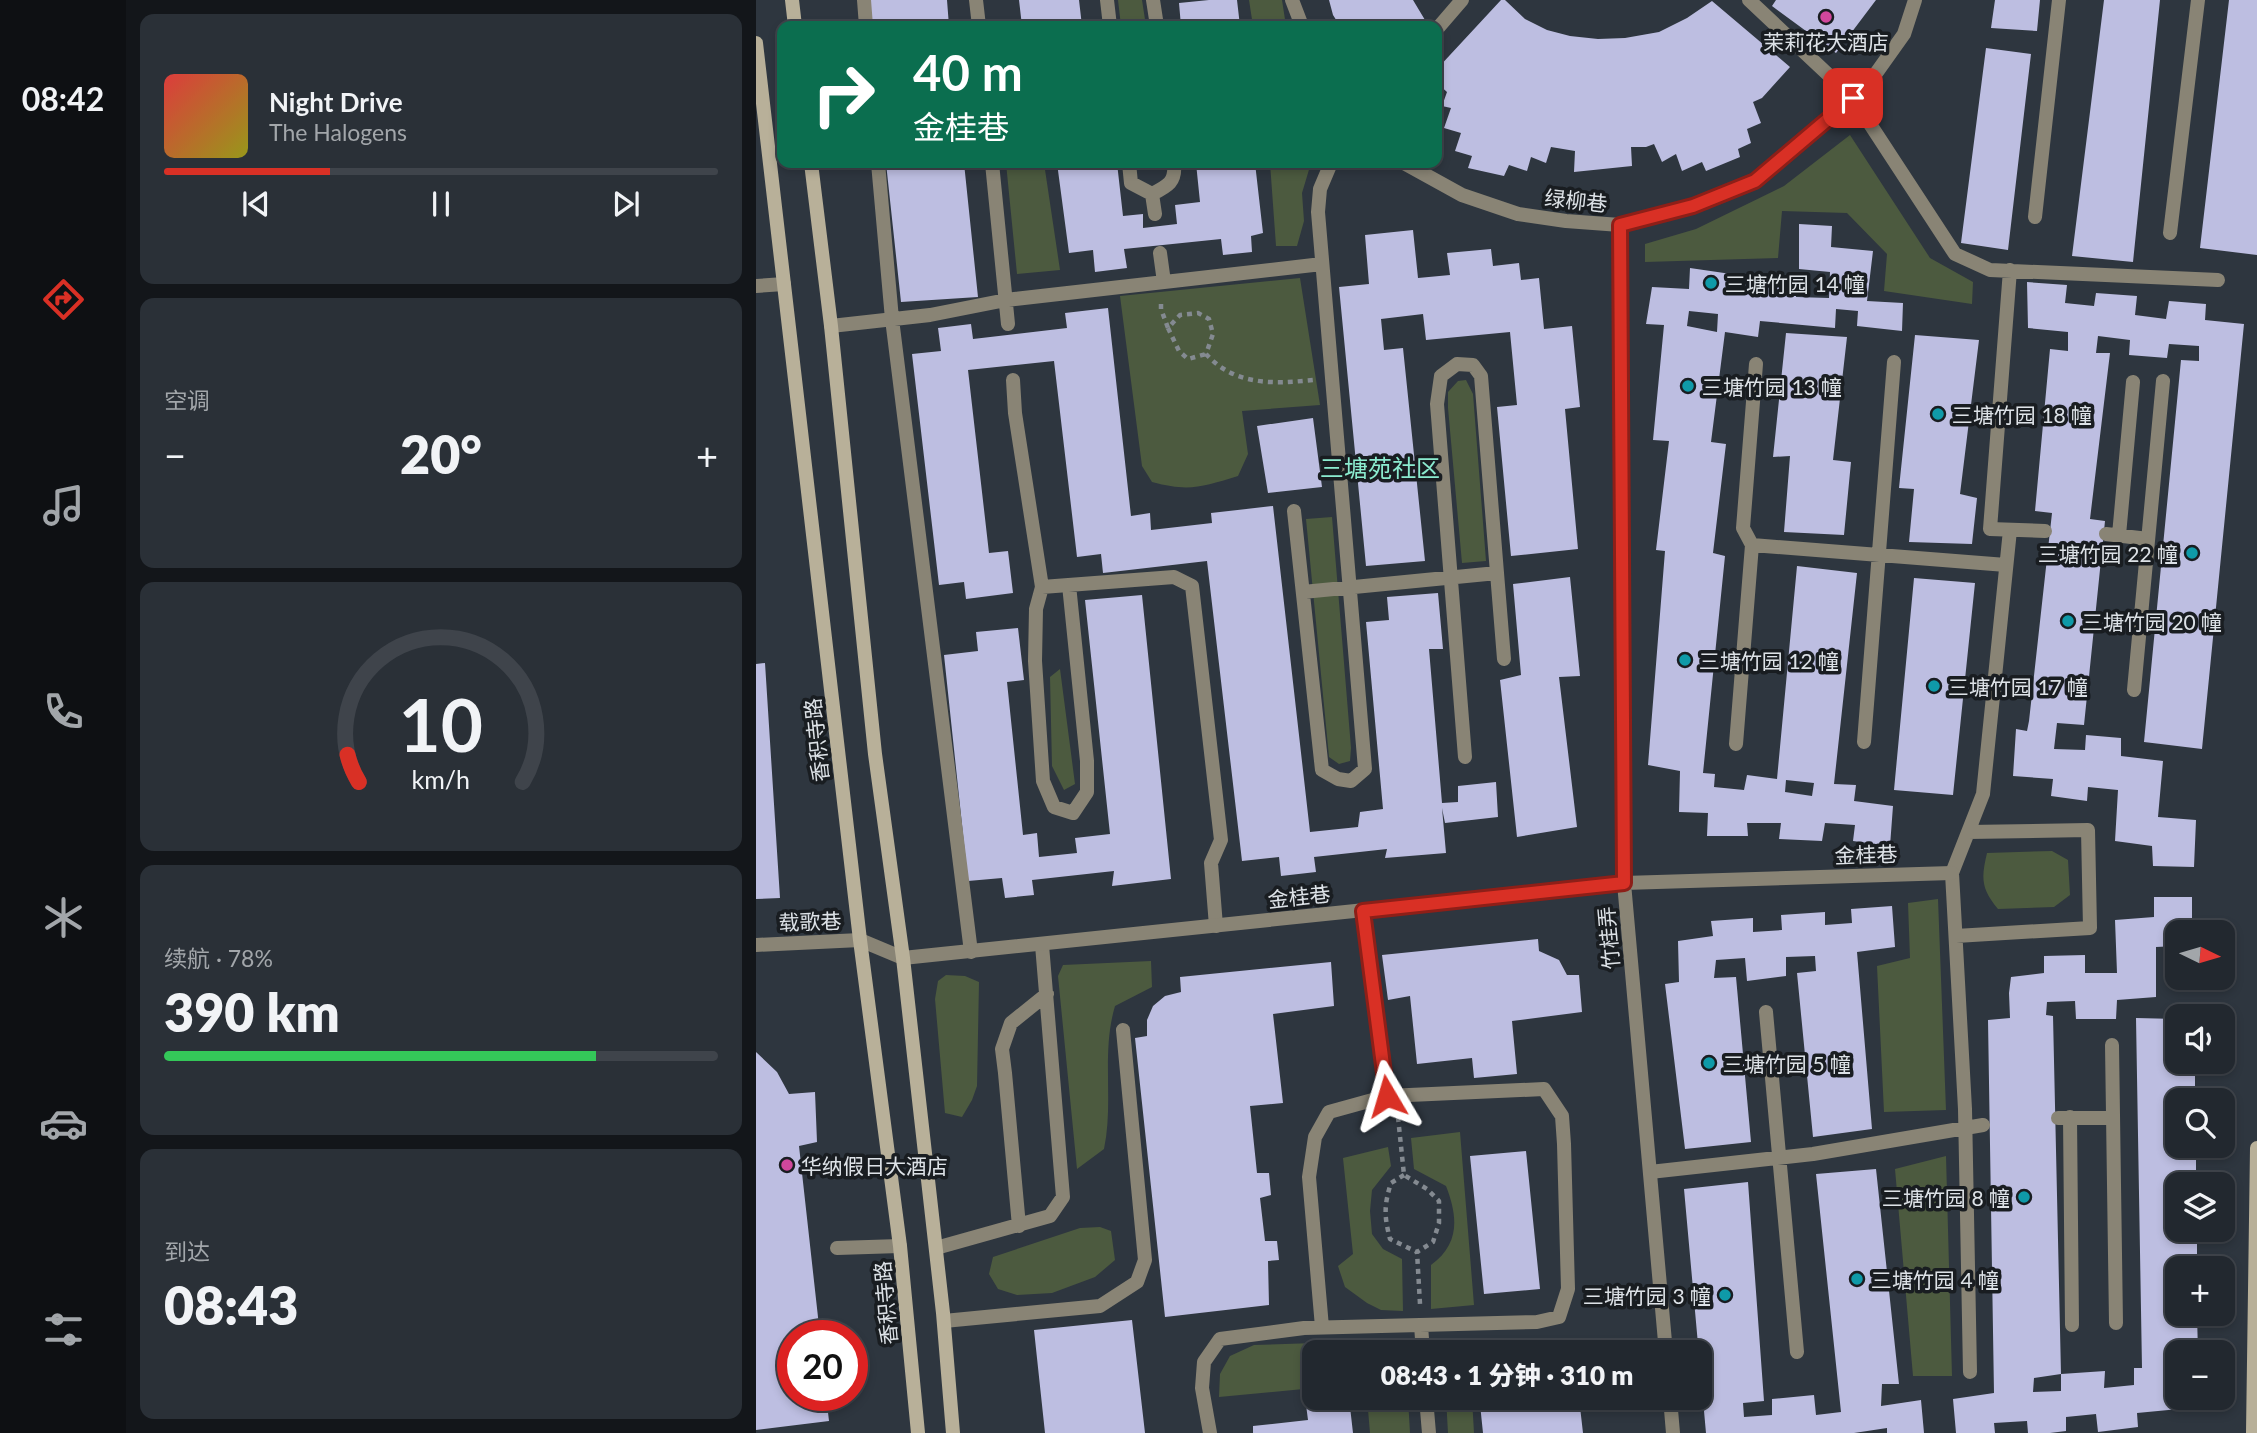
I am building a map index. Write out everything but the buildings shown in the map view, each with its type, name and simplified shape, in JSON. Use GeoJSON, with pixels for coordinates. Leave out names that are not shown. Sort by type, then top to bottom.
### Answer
{"type":"FeatureCollection","features":[{"type":"Feature","properties":{"kind":"main road"},"geometry":{"type":"LineString","coordinates":[[792,0],[794,21]]}},
{"type":"Feature","properties":{"kind":"main road","name":"香积寺路"},"geometry":{"type":"LineString","coordinates":[[756,43],[860,940],[900,1246],[918,1433]]}},
{"type":"Feature","properties":{"kind":"main road"},"geometry":{"type":"LineString","coordinates":[[812,168],[831,326],[875,754],[903,958],[936,1248],[953,1433]]}},
{"type":"Feature","properties":{"kind":"main road"},"geometry":{"type":"LineString","coordinates":[[2253,1433],[2257,1148]]}},
{"type":"Feature","properties":{"kind":"street"},"geometry":{"type":"LineString","coordinates":[[864,0],[866,21]]}},
{"type":"Feature","properties":{"kind":"street"},"geometry":{"type":"LineString","coordinates":[[976,0],[978,21]]}},
{"type":"Feature","properties":{"kind":"street"},"geometry":{"type":"LineString","coordinates":[[1107,0],[1109,21]]}},
{"type":"Feature","properties":{"kind":"street"},"geometry":{"type":"LineString","coordinates":[[1153,0],[1156,21]]}},
{"type":"Feature","properties":{"kind":"street"},"geometry":{"type":"LineString","coordinates":[[1292,0],[1301,21]]}},
{"type":"Feature","properties":{"kind":"street"},"geometry":{"type":"LineString","coordinates":[[1442,23],[1462,0]]}},
{"type":"Feature","properties":{"kind":"street"},"geometry":{"type":"LineString","coordinates":[[1749,0],[1853,98],[1955,254],[1990,270],[2218,280]]}},
{"type":"Feature","properties":{"kind":"street","name":"绿柳巷"},"geometry":{"type":"LineString","coordinates":[[1413,168],[1462,195],[1518,214],[1566,221],[1620,225],[1693,206],[1755,181],[1867,86],[1904,34],[1915,0]]}},
{"type":"Feature","properties":{"kind":"street"},"geometry":{"type":"LineString","coordinates":[[2035,217],[2059,0]]}},
{"type":"Feature","properties":{"kind":"street"},"geometry":{"type":"LineString","coordinates":[[2171,233],[2197,0]]}},
{"type":"Feature","properties":{"kind":"street"},"geometry":{"type":"LineString","coordinates":[[878,168],[892,319],[971,952]]}},
{"type":"Feature","properties":{"kind":"street"},"geometry":{"type":"LineString","coordinates":[[993,168],[1008,324]]}},
{"type":"Feature","properties":{"kind":"street"},"geometry":{"type":"LineString","coordinates":[[1130,168],[1131,183],[1152,194]]}},
{"type":"Feature","properties":{"kind":"street"},"geometry":{"type":"LineString","coordinates":[[1152,194],[1169,186],[1174,168]]}},
{"type":"Feature","properties":{"kind":"street"},"geometry":{"type":"LineString","coordinates":[[1294,512],[1322,770],[1338,779],[1351,780],[1365,769],[1318,212],[1320,189],[1329,168]]}},
{"type":"Feature","properties":{"kind":"street"},"geometry":{"type":"LineString","coordinates":[[1152,194],[1155,214]]}},
{"type":"Feature","properties":{"kind":"street","name":"竹桂弄"},"geometry":{"type":"LineString","coordinates":[[1620,225],[1624,883],[1665,1340]]}},
{"type":"Feature","properties":{"kind":"street"},"geometry":{"type":"LineString","coordinates":[[1160,253],[1164,282]]}},
{"type":"Feature","properties":{"kind":"street"},"geometry":{"type":"LineString","coordinates":[[831,326],[930,315],[1006,300],[1322,264]]}},
{"type":"Feature","properties":{"kind":"street"},"geometry":{"type":"LineString","coordinates":[[2010,271],[1990,529],[2045,531]]}},
{"type":"Feature","properties":{"kind":"street"},"geometry":{"type":"LineString","coordinates":[[756,286],[784,284]]}},
{"type":"Feature","properties":{"kind":"street"},"geometry":{"type":"LineString","coordinates":[[1864,742],[1894,362]]}},
{"type":"Feature","properties":{"kind":"street"},"geometry":{"type":"LineString","coordinates":[[1465,757],[1437,404],[1441,376],[1457,364],[1473,365],[1481,376],[1504,659]]}},
{"type":"Feature","properties":{"kind":"street"},"geometry":{"type":"LineString","coordinates":[[1736,744],[1752,545],[1743,528],[1756,364]]}},
{"type":"Feature","properties":{"kind":"street"},"geometry":{"type":"LineString","coordinates":[[1013,380],[1015,413],[1042,587],[1035,609],[1035,661],[1043,781],[1054,807],[1073,813],[1087,792],[1087,761],[1069,585]]}},
{"type":"Feature","properties":{"kind":"street"},"geometry":{"type":"LineString","coordinates":[[2134,690],[2163,381]]}},
{"type":"Feature","properties":{"kind":"street"},"geometry":{"type":"LineString","coordinates":[[2133,382],[2113,534],[2148,539]]}},
{"type":"Feature","properties":{"kind":"street"},"geometry":{"type":"LineString","coordinates":[[1970,1372],[1965,1127],[1952,873],[1983,793],[2010,530]]}},
{"type":"Feature","properties":{"kind":"street"},"geometry":{"type":"LineString","coordinates":[[1752,545],[2006,565]]}},
{"type":"Feature","properties":{"kind":"street"},"geometry":{"type":"LineString","coordinates":[[1303,592],[1497,573]]}},
{"type":"Feature","properties":{"kind":"street"},"geometry":{"type":"LineString","coordinates":[[1042,587],[1174,577],[1192,586],[1221,840],[1211,863],[1216,926]]}},
{"type":"Feature","properties":{"kind":"street"},"geometry":{"type":"LineString","coordinates":[[1955,936],[2090,928],[2088,830],[1968,832]]}},
{"type":"Feature","properties":{"kind":"street","name":"金桂巷"},"geometry":{"type":"LineString","coordinates":[[903,958],[1624,883],[1952,873]]}},
{"type":"Feature","properties":{"kind":"street"},"geometry":{"type":"LineString","coordinates":[[1363,911],[1391,1095]]}},
{"type":"Feature","properties":{"kind":"street","name":"载歌巷"},"geometry":{"type":"LineString","coordinates":[[756,944],[860,940],[903,958]]}},
{"type":"Feature","properties":{"kind":"street"},"geometry":{"type":"LineString","coordinates":[[936,1248],[1050,1216],[1063,1197],[1042,945]]}},
{"type":"Feature","properties":{"kind":"street"},"geometry":{"type":"LineString","coordinates":[[1019,1226],[1002,1049],[1011,1023],[1047,993]]}},
{"type":"Feature","properties":{"kind":"street"},"geometry":{"type":"LineString","coordinates":[[1766,1012],[1797,1352]]}},
{"type":"Feature","properties":{"kind":"street"},"geometry":{"type":"LineString","coordinates":[[944,1321],[1100,1306],[1137,1282],[1145,1259],[1123,1030]]}},
{"type":"Feature","properties":{"kind":"street"},"geometry":{"type":"LineString","coordinates":[[2112,1045],[2116,1323]]}},
{"type":"Feature","properties":{"kind":"street"},"geometry":{"type":"LineString","coordinates":[[1210,1433],[1202,1388],[1204,1362],[1220,1339],[1304,1328],[1322,1328],[1538,1322],[1559,1317],[1567,1289],[1564,1143],[1562,1116],[1544,1088],[1391,1095],[1329,1112],[1315,1137],[1309,1177],[1322,1328]]}},
{"type":"Feature","properties":{"kind":"street"},"geometry":{"type":"LineString","coordinates":[[2073,1325],[2064,1117],[2113,1118]]}},
{"type":"Feature","properties":{"kind":"street"},"geometry":{"type":"LineString","coordinates":[[1650,1172],[1813,1154],[1983,1125]]}},
{"type":"Feature","properties":{"kind":"street"},"geometry":{"type":"LineString","coordinates":[[837,1248],[900,1246]]}},
{"type":"Feature","properties":{"kind":"street"},"geometry":{"type":"LineString","coordinates":[[1420,1325],[1422,1340]]}},
{"type":"Feature","properties":{"kind":"street"},"geometry":{"type":"LineString","coordinates":[[1427,1410],[1429,1433]]}},
{"type":"Feature","properties":{"kind":"street"},"geometry":{"type":"LineString","coordinates":[[1671,1410],[1673,1433]]}},
{"type":"Feature","properties":{"kind":"path"},"geometry":{"type":"LineString","coordinates":[[1164,282],[1161,309],[1179,351],[1188,359],[1206,354]]}},
{"type":"Feature","properties":{"kind":"path"},"geometry":{"type":"LineString","coordinates":[[1168,328],[1180,315],[1198,313],[1209,319],[1213,334],[1206,354]]}},
{"type":"Feature","properties":{"kind":"path"},"geometry":{"type":"LineString","coordinates":[[1206,354],[1229,374],[1256,381],[1282,383],[1331,378]]}},
{"type":"Feature","properties":{"kind":"path"},"geometry":{"type":"LineString","coordinates":[[1391,1095],[1405,1175],[1440,1201],[1433,1242],[1417,1252]]}},
{"type":"Feature","properties":{"kind":"path"},"geometry":{"type":"LineString","coordinates":[[1405,1175],[1391,1183],[1385,1202],[1386,1222],[1390,1239],[1417,1252]]}},
{"type":"Feature","properties":{"kind":"path"},"geometry":{"type":"LineString","coordinates":[[1417,1252],[1420,1325]]}},
{"type":"Feature","properties":{"kind":"green space"},"geometry":{"type":"Polygon","coordinates":[[[1118,0],[1142,0],[1145,21],[1120,21],[1118,0]]]}},
{"type":"Feature","properties":{"kind":"green space"},"geometry":{"type":"Polygon","coordinates":[[[1249,0],[1282,0],[1285,21],[1252,21],[1249,0]]]}},
{"type":"Feature","properties":{"kind":"green space"},"geometry":{"type":"Polygon","coordinates":[[[1850,135],[1930,258],[1973,282],[1972,304],[1884,291],[1887,254],[1847,213],[1782,211],[1778,258],[1645,262],[1645,244],[1696,229],[1784,186],[1850,135]]]}},
{"type":"Feature","properties":{"kind":"green space"},"geometry":{"type":"Polygon","coordinates":[[[1006,168],[1045,168],[1060,270],[1017,274],[1006,168]]]}},
{"type":"Feature","properties":{"kind":"green space"},"geometry":{"type":"Polygon","coordinates":[[[1270,168],[1310,168],[1302,193],[1304,221],[1297,246],[1276,246],[1270,168]]]}},
{"type":"Feature","properties":{"kind":"green space"},"geometry":{"type":"Polygon","coordinates":[[[1300,278],[1320,405],[1242,411],[1248,454],[1238,476],[1195,487],[1176,487],[1152,482],[1142,466],[1120,296],[1300,278]]]}},
{"type":"Feature","properties":{"kind":"green space"},"geometry":{"type":"Polygon","coordinates":[[[1466,380],[1473,394],[1486,561],[1462,563],[1448,392],[1458,381],[1466,380]]]}},
{"type":"Feature","properties":{"kind":"green space"},"geometry":{"type":"Polygon","coordinates":[[[1332,517],[1351,748],[1350,761],[1339,764],[1329,757],[1306,519],[1332,517]]]}},
{"type":"Feature","properties":{"kind":"green space"},"geometry":{"type":"Polygon","coordinates":[[[1060,669],[1075,784],[1064,790],[1052,766],[1050,677],[1060,669]]]}},
{"type":"Feature","properties":{"kind":"green space"},"geometry":{"type":"Polygon","coordinates":[[[2052,851],[2068,860],[2070,895],[2054,907],[1998,909],[1985,889],[1984,869],[1987,853],[2052,851]]]}},
{"type":"Feature","properties":{"kind":"green space"},"geometry":{"type":"Polygon","coordinates":[[[1938,899],[1946,1110],[1884,1112],[1877,966],[1910,958],[1908,903],[1938,899]]]}},
{"type":"Feature","properties":{"kind":"green space"},"geometry":{"type":"Polygon","coordinates":[[[1151,961],[1152,987],[1115,1006],[1109,1042],[1108,1113],[1104,1149],[1077,1169],[1058,976],[1063,965],[1151,961]]]}},
{"type":"Feature","properties":{"kind":"green space"},"geometry":{"type":"Polygon","coordinates":[[[946,975],[965,976],[979,982],[977,1086],[962,1117],[945,1113],[935,999],[938,981],[946,975]]]}},
{"type":"Feature","properties":{"kind":"green space"},"geometry":{"type":"Polygon","coordinates":[[[1460,1132],[1474,1305],[1431,1309],[1431,1265],[1452,1239],[1453,1208],[1446,1186],[1414,1169],[1411,1138],[1460,1132]]]}},
{"type":"Feature","properties":{"kind":"green space"},"geometry":{"type":"Polygon","coordinates":[[[1388,1147],[1391,1166],[1372,1190],[1372,1234],[1383,1249],[1402,1259],[1403,1311],[1381,1310],[1367,1303],[1345,1287],[1338,1266],[1353,1254],[1343,1158],[1388,1147]]]}},
{"type":"Feature","properties":{"kind":"green space"},"geometry":{"type":"Polygon","coordinates":[[[1946,1156],[1952,1376],[1913,1376],[1895,1169],[1946,1156]]]}},
{"type":"Feature","properties":{"kind":"green space"},"geometry":{"type":"Polygon","coordinates":[[[1100,1227],[1111,1231],[1115,1260],[1095,1277],[1052,1293],[1017,1295],[998,1289],[989,1274],[993,1257],[1080,1228],[1100,1227]]]}},
{"type":"Feature","properties":{"kind":"green space"},"geometry":{"type":"Polygon","coordinates":[[[1302,1343],[1302,1389],[1219,1397],[1220,1374],[1230,1356],[1254,1345],[1302,1343]]]}},
{"type":"Feature","properties":{"kind":"green space"},"geometry":{"type":"Polygon","coordinates":[[[1368,1410],[1409,1410],[1410,1433],[1370,1433],[1368,1410]]]}},
{"type":"Feature","properties":{"kind":"green space"},"geometry":{"type":"Polygon","coordinates":[[[1447,1410],[1473,1410],[1474,1433],[1448,1433],[1447,1410]]]}},
{"type":"Feature","properties":{"kind":"place","name":"茉莉花大酒店"},"geometry":{"type":"Point","coordinates":[1826,17]}},
{"type":"Feature","properties":{"kind":"place","name":"三塘竹园 14 幢"},"geometry":{"type":"Point","coordinates":[1711,283]}},
{"type":"Feature","properties":{"kind":"place","name":"三塘竹园 13 幢"},"geometry":{"type":"Point","coordinates":[1688,386]}},
{"type":"Feature","properties":{"kind":"place","name":"三塘竹园 18 幢"},"geometry":{"type":"Point","coordinates":[1938,414]}},
{"type":"Feature","properties":{"kind":"place","name":"三塘竹园 22 幢"},"geometry":{"type":"Point","coordinates":[2192,553]}},
{"type":"Feature","properties":{"kind":"place","name":"三塘竹园 20 幢"},"geometry":{"type":"Point","coordinates":[2068,621]}},
{"type":"Feature","properties":{"kind":"place","name":"三塘竹园 12 幢"},"geometry":{"type":"Point","coordinates":[1685,660]}},
{"type":"Feature","properties":{"kind":"place","name":"三塘竹园 17 幢"},"geometry":{"type":"Point","coordinates":[1934,686]}},
{"type":"Feature","properties":{"kind":"place","name":"三塘竹园 5 幢"},"geometry":{"type":"Point","coordinates":[1709,1063]}},
{"type":"Feature","properties":{"kind":"place","name":"华纳假日大酒店"},"geometry":{"type":"Point","coordinates":[787,1165]}},
{"type":"Feature","properties":{"kind":"place","name":"三塘竹园 8 幢"},"geometry":{"type":"Point","coordinates":[2024,1197]}},
{"type":"Feature","properties":{"kind":"place","name":"三塘竹园 4 幢"},"geometry":{"type":"Point","coordinates":[1857,1279]}},
{"type":"Feature","properties":{"kind":"place","name":"三塘竹园 3 幢"},"geometry":{"type":"Point","coordinates":[1725,1295]}},
{"type":"Feature","properties":{"kind":"district","name":"三塘苑社区"},"geometry":{"type":"Point","coordinates":[1380,467]}},
{"type":"Feature","properties":{"kind":"route"},"geometry":{"type":"LineString","coordinates":[[1387,1096],[1363,911],[1624,883],[1620,225],[1693,206],[1755,181],[1853,98]]}}]}
